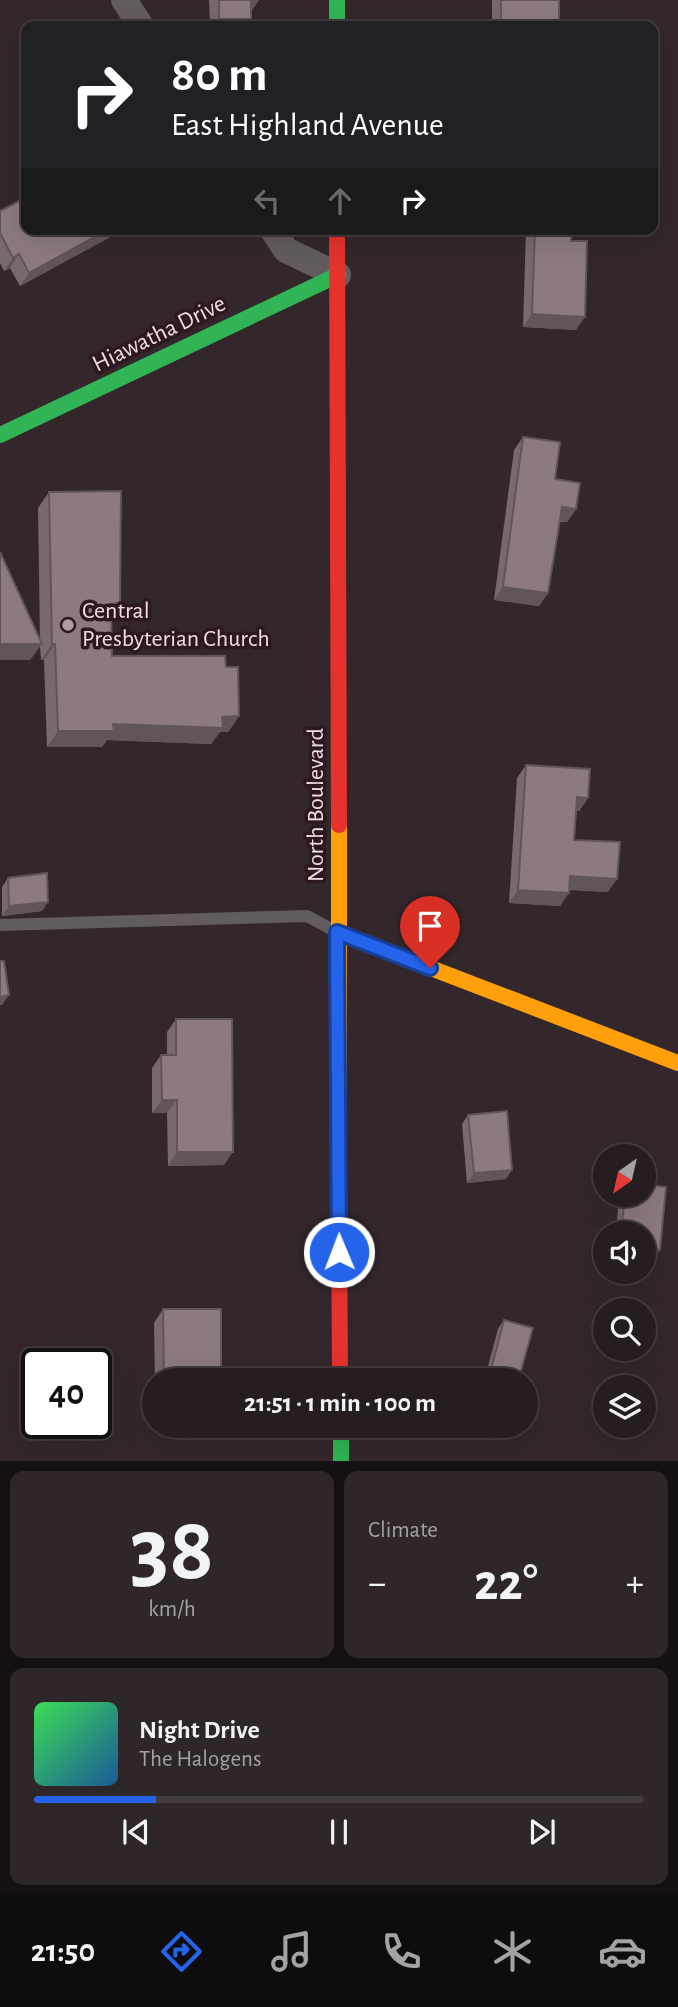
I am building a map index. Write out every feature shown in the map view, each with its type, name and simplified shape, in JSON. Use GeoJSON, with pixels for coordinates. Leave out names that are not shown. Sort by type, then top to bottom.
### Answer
{"type":"FeatureCollection","features":[{"type":"Feature","properties":{"kind":"street"},"geometry":{"type":"LineString","coordinates":[[124,0],[138,21]]}},
{"type":"Feature","properties":{"kind":"street"},"geometry":{"type":"LineString","coordinates":[[337,0],[337,21]]}},
{"type":"Feature","properties":{"kind":"street"},"geometry":{"type":"LineString","coordinates":[[276,235],[286,250],[338,275]]}},
{"type":"Feature","properties":{"kind":"street","name":"North Boulevard"},"geometry":{"type":"LineString","coordinates":[[337,235],[341,476],[337,932],[340,1368]]}},
{"type":"Feature","properties":{"kind":"street","name":"Hiawatha Drive"},"geometry":{"type":"LineString","coordinates":[[0,435],[338,275]]}},
{"type":"Feature","properties":{"kind":"street"},"geometry":{"type":"LineString","coordinates":[[337,932],[678,1063]]}},
{"type":"Feature","properties":{"kind":"street"},"geometry":{"type":"LineString","coordinates":[[341,1438],[341,1461]]}},
{"type":"Feature","properties":{"kind":"lane"},"geometry":{"type":"LineString","coordinates":[[0,925],[307,916],[337,932]]}},
{"type":"Feature","properties":{"kind":"building"},"geometry":{"type":"Polygon","coordinates":[[[219,0],[251,0],[251,19],[219,19],[219,0]]]}},
{"type":"Feature","properties":{"kind":"building"},"geometry":{"type":"Polygon","coordinates":[[[501,0],[559,0],[559,21],[501,21],[501,0]]]}},
{"type":"Feature","properties":{"kind":"building"},"geometry":{"type":"Polygon","coordinates":[[[21,200],[21,235],[98,235],[29,273],[19,254],[13,258],[0,233],[0,211],[21,200]]]}},
{"type":"Feature","properties":{"kind":"building"},"geometry":{"type":"Polygon","coordinates":[[[535,235],[571,235],[571,241],[587,241],[585,317],[532,314],[535,235]]]}},
{"type":"Feature","properties":{"kind":"building"},"geometry":{"type":"Polygon","coordinates":[[[523,437],[560,442],[555,479],[580,483],[576,509],[562,507],[548,593],[503,587],[523,437]]]}},
{"type":"Feature","properties":{"kind":"building","name":"Central Presbyterian Church"},"geometry":{"type":"Polygon","coordinates":[[[121,491],[120,603],[111,604],[112,656],[225,656],[226,667],[238,667],[239,716],[222,717],[223,728],[113,724],[114,731],[58,731],[55,644],[52,644],[49,492],[121,491]]]}},
{"type":"Feature","properties":{"kind":"building"},"geometry":{"type":"Polygon","coordinates":[[[0,552],[42,644],[0,644],[0,552]]]}},
{"type":"Feature","properties":{"kind":"building"},"geometry":{"type":"Polygon","coordinates":[[[526,765],[590,769],[588,798],[577,797],[574,840],[620,842],[617,879],[570,876],[569,893],[518,890],[526,765]]]}},
{"type":"Feature","properties":{"kind":"building"},"geometry":{"type":"Polygon","coordinates":[[[47,873],[48,902],[9,906],[8,878],[47,873]]]}},
{"type":"Feature","properties":{"kind":"building"},"geometry":{"type":"Polygon","coordinates":[[[0,961],[4,961],[9,995],[0,997],[0,961]]]}},
{"type":"Feature","properties":{"kind":"building"},"geometry":{"type":"Polygon","coordinates":[[[176,1019],[232,1019],[233,1152],[177,1152],[177,1100],[162,1100],[161,1055],[176,1055],[176,1019]]]}},
{"type":"Feature","properties":{"kind":"building"},"geometry":{"type":"Polygon","coordinates":[[[507,1111],[512,1170],[474,1173],[468,1115],[507,1111]]]}},
{"type":"Feature","properties":{"kind":"building"},"geometry":{"type":"Polygon","coordinates":[[[656,1186],[666,1187],[660,1250],[656,1250],[656,1221],[622,1221],[624,1208],[656,1208],[656,1186]]]}},
{"type":"Feature","properties":{"kind":"building"},"geometry":{"type":"Polygon","coordinates":[[[163,1309],[221,1309],[221,1368],[164,1368],[163,1309]]]}},
{"type":"Feature","properties":{"kind":"building"},"geometry":{"type":"Polygon","coordinates":[[[504,1320],[533,1328],[522,1368],[491,1368],[504,1320]]]}},
{"type":"Feature","properties":{"kind":"traffic: fast"},"geometry":{"type":"LineString","coordinates":[[337,0],[337,21]]}},
{"type":"Feature","properties":{"kind":"traffic: fast"},"geometry":{"type":"LineString","coordinates":[[0,435],[338,275]]}},
{"type":"Feature","properties":{"kind":"traffic: fast"},"geometry":{"type":"LineString","coordinates":[[341,1438],[341,1461]]}},
{"type":"Feature","properties":{"kind":"traffic: slow"},"geometry":{"type":"LineString","coordinates":[[339,825],[339,1198]]}},
{"type":"Feature","properties":{"kind":"traffic: slow"},"geometry":{"type":"LineString","coordinates":[[337,932],[678,1063]]}},
{"type":"Feature","properties":{"kind":"traffic: jam"},"geometry":{"type":"LineString","coordinates":[[337,235],[339,825]]}},
{"type":"Feature","properties":{"kind":"traffic: jam"},"geometry":{"type":"LineString","coordinates":[[339,1198],[340,1368]]}},
{"type":"Feature","properties":{"kind":"place","name":"Central Presbyterian Church"},"geometry":{"type":"Point","coordinates":[68,625]}},
{"type":"Feature","properties":{"kind":"route"},"geometry":{"type":"LineString","coordinates":[[339,1252],[337,932],[430,968]]}}]}
